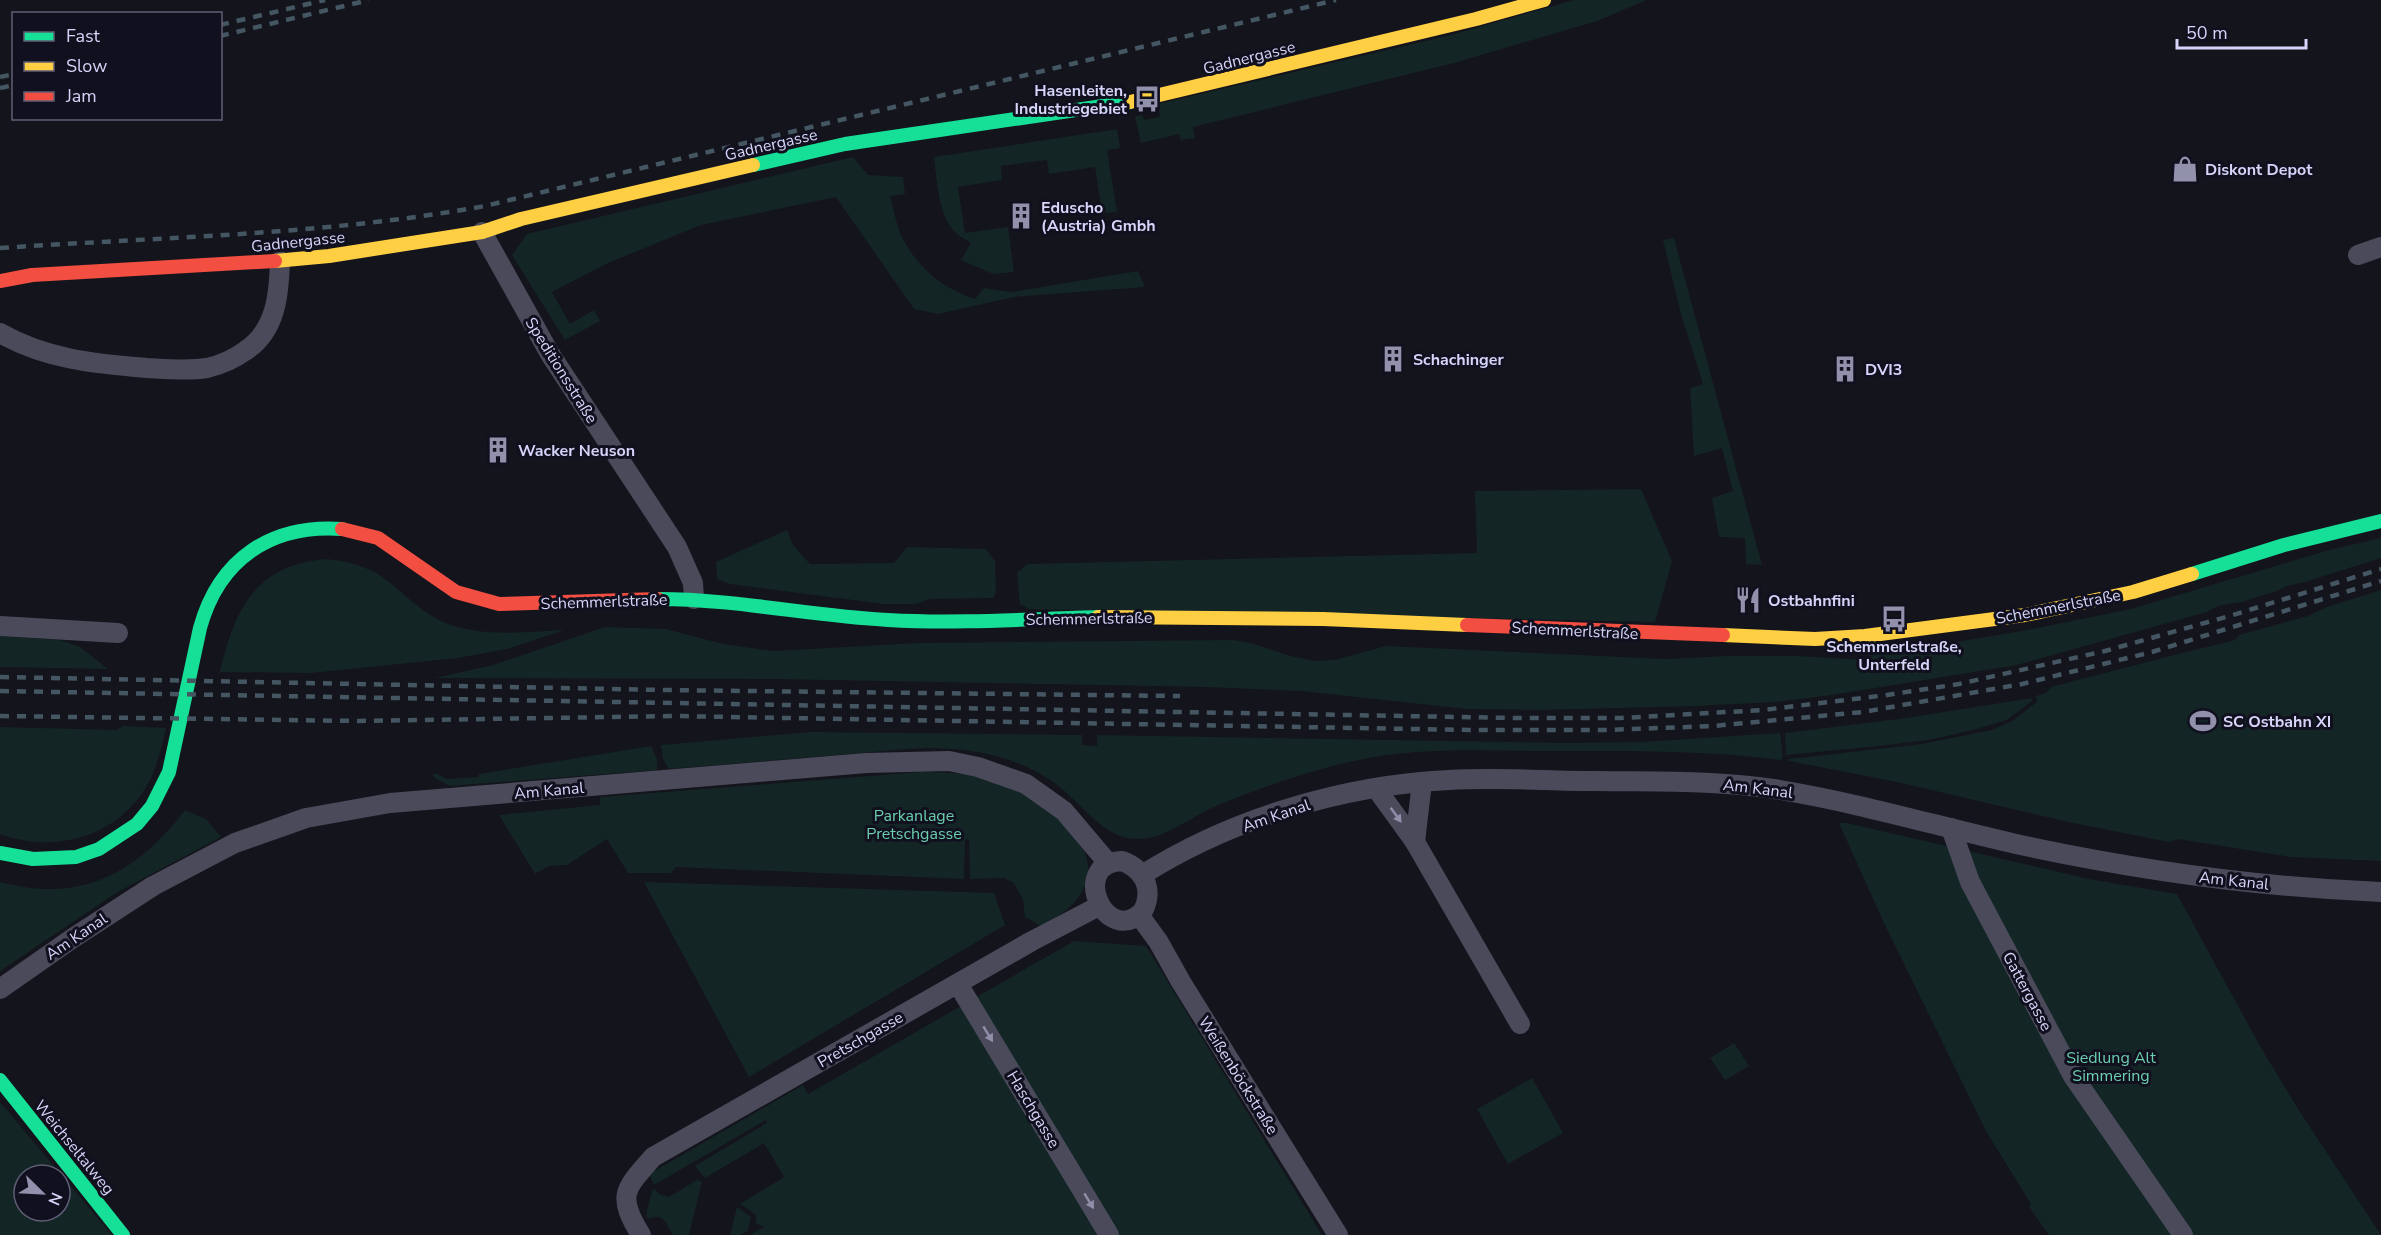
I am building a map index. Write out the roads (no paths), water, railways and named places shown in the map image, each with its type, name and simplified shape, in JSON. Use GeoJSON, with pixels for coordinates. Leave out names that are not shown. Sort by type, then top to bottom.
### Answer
{"type":"FeatureCollection","features":[{"type":"Feature","properties":{"kind":"main road","name":"Gadnergasse"},"geometry":{"type":"LineString","coordinates":[[0,280],[32,275],[280,261],[329,256],[482,232],[521,219],[845,144],[1148,99],[1465,22],[1544,0]]}},
{"type":"Feature","properties":{"kind":"main road","name":"Schemmerlstraße"},"geometry":{"type":"LineString","coordinates":[[3,852],[33,859],[76,857],[99,849],[119,838],[145,815],[164,787],[169,772],[205,610],[217,585],[232,567],[254,549],[274,538],[317,528],[349,529],[363,533],[392,546],[456,592],[470,598],[499,604],[694,599],[888,620],[965,621],[1114,617],[1323,619],[1815,639],[1865,636],[2013,616],[2100,599],[2133,592],[2284,546],[2381,521]]}},
{"type":"Feature","properties":{"kind":"main road","name":"Weichseltalweg"},"geometry":{"type":"LineString","coordinates":[[0,1080],[123,1235]]}},
{"type":"Feature","properties":{"kind":"street","name":"Speditionsstraße"},"geometry":{"type":"LineString","coordinates":[[482,232],[550,354],[683,558],[693,583],[694,599]]}},
{"type":"Feature","properties":{"kind":"street"},"geometry":{"type":"LineString","coordinates":[[2358,255],[2381,247]]}},
{"type":"Feature","properties":{"kind":"street"},"geometry":{"type":"LineString","coordinates":[[8,338],[65,358],[104,365],[171,369],[207,368],[246,351],[268,326],[278,298],[280,261]]}},
{"type":"Feature","properties":{"kind":"street"},"geometry":{"type":"LineString","coordinates":[[0,626],[118,633]]}},
{"type":"Feature","properties":{"kind":"street","name":"Am Kanal"},"geometry":{"type":"LineString","coordinates":[[0,989],[153,886],[235,843],[306,818],[390,803],[856,764],[949,761],[978,767],[1026,784],[1064,811],[1108,863]]}},
{"type":"Feature","properties":{"kind":"street","name":"Am Kanal"},"geometry":{"type":"LineString","coordinates":[[1142,875],[1179,853],[1252,823],[1325,799],[1376,788],[1422,782],[1502,779],[1733,784],[1817,797],[2056,852],[2181,874],[2325,889],[2381,892]]}},
{"type":"Feature","properties":{"kind":"street"},"geometry":{"type":"LineString","coordinates":[[1415,842],[1422,782]]}},
{"type":"Feature","properties":{"kind":"street"},"geometry":{"type":"LineString","coordinates":[[1376,788],[1415,842],[1520,1024]]}},
{"type":"Feature","properties":{"kind":"street","name":"Gattergasse"},"geometry":{"type":"LineString","coordinates":[[1951,828],[1970,882],[2073,1076],[2183,1235]]}},
{"type":"Feature","properties":{"kind":"street"},"geometry":{"type":"LineString","coordinates":[[1122,861],[1136,867],[1142,875],[1148,888],[1148,896],[1146,905],[1139,915],[1126,920],[1104,912],[1099,906],[1095,893],[1096,883],[1108,863],[1122,861]]}},
{"type":"Feature","properties":{"kind":"street","name":"Pretschgasse"},"geometry":{"type":"LineString","coordinates":[[640,1235],[625,1200],[629,1184],[653,1157],[1032,941],[1099,906]]}},
{"type":"Feature","properties":{"kind":"street","name":"Weißenböckstraße"},"geometry":{"type":"LineString","coordinates":[[1139,915],[1158,941],[1338,1235]]}},
{"type":"Feature","properties":{"kind":"street","name":"Haschgasse"},"geometry":{"type":"LineString","coordinates":[[958,984],[1110,1235]]}},
{"type":"Feature","properties":{"kind":"railway"},"geometry":{"type":"LineString","coordinates":[[222,25],[325,0]]}},
{"type":"Feature","properties":{"kind":"railway"},"geometry":{"type":"LineString","coordinates":[[222,36],[369,0]]}},
{"type":"Feature","properties":{"kind":"railway"},"geometry":{"type":"LineString","coordinates":[[0,248],[304,229],[425,216],[485,206],[1336,0]]}},
{"type":"Feature","properties":{"kind":"railway"},"geometry":{"type":"LineString","coordinates":[[0,77],[12,74]]}},
{"type":"Feature","properties":{"kind":"railway"},"geometry":{"type":"LineString","coordinates":[[0,88],[12,85]]}},
{"type":"Feature","properties":{"kind":"railway"},"geometry":{"type":"LineString","coordinates":[[0,691],[1621,718],[1763,710],[1959,684],[2105,651],[2233,615],[2381,569]]}},
{"type":"Feature","properties":{"kind":"railway"},"geometry":{"type":"LineString","coordinates":[[0,716],[358,721],[674,716],[1470,730],[1607,730],[1713,726],[1863,712],[2022,684],[2152,652],[2381,581]]}},
{"type":"Feature","properties":{"kind":"railway"},"geometry":{"type":"LineString","coordinates":[[0,677],[662,690],[1180,696]]}},
{"type":"Feature","properties":{"kind":"place","name":"Hasenleiten, Industriegebiet"},"geometry":{"type":"Point","coordinates":[1147,99]}},
{"type":"Feature","properties":{"kind":"place","name":"Diskont Depot"},"geometry":{"type":"Point","coordinates":[2185,169]}},
{"type":"Feature","properties":{"kind":"place","name":"Eduscho (Austria) Gmbh"},"geometry":{"type":"Point","coordinates":[1021,216]}},
{"type":"Feature","properties":{"kind":"place","name":"Schachinger"},"geometry":{"type":"Point","coordinates":[1393,359]}},
{"type":"Feature","properties":{"kind":"place","name":"DVI3"},"geometry":{"type":"Point","coordinates":[1845,369]}},
{"type":"Feature","properties":{"kind":"place","name":"Wacker Neuson"},"geometry":{"type":"Point","coordinates":[498,450]}},
{"type":"Feature","properties":{"kind":"place","name":"Ostbahnfini"},"geometry":{"type":"Point","coordinates":[1748,600]}},
{"type":"Feature","properties":{"kind":"place","name":"Schemmerlstraße, Unterfeld"},"geometry":{"type":"Point","coordinates":[1894,619]}},
{"type":"Feature","properties":{"kind":"place","name":"SC Ostbahn XI"},"geometry":{"type":"Point","coordinates":[2203,721]}},
{"type":"Feature","properties":{"kind":"park label","name":"Parkanlage Pretschgasse"},"geometry":{"type":"Point","coordinates":[914,824]}},
{"type":"Feature","properties":{"kind":"park label","name":"Siedlung Alt Simmering"},"geometry":{"type":"Point","coordinates":[2111,1066]}}]}
